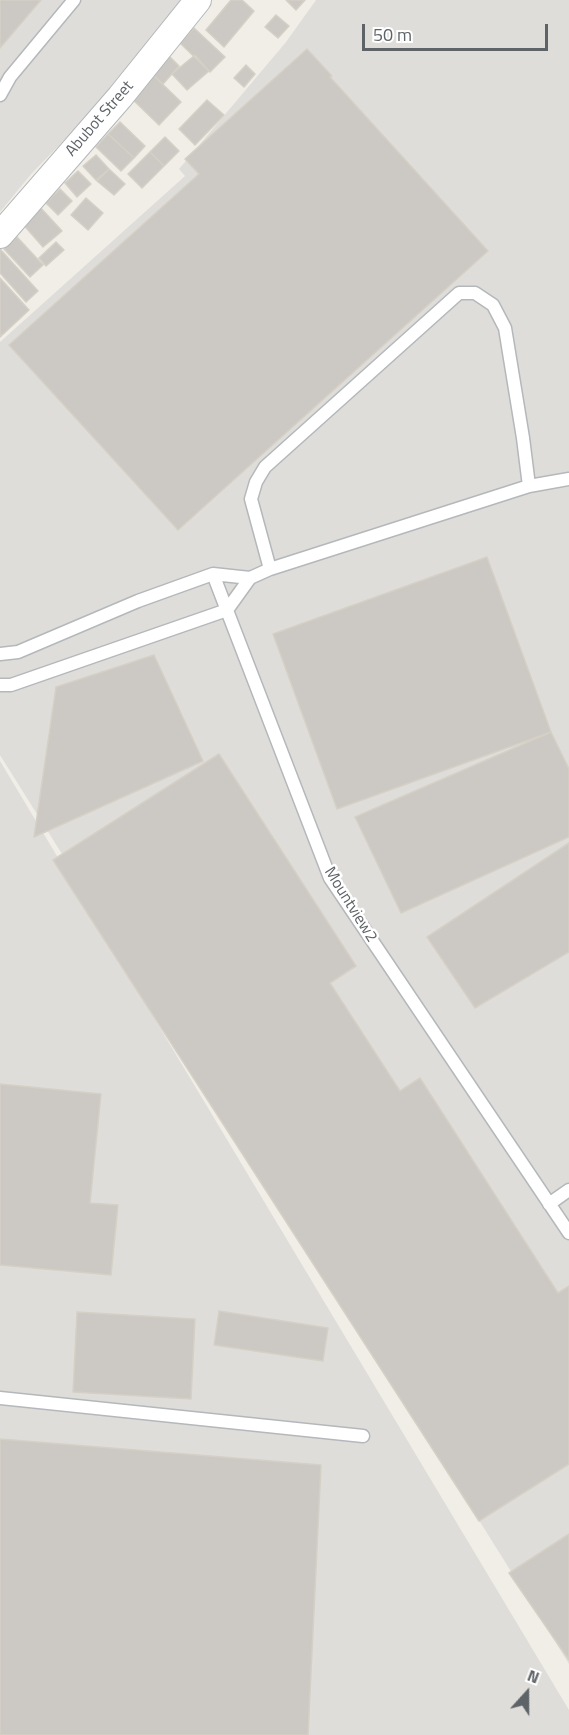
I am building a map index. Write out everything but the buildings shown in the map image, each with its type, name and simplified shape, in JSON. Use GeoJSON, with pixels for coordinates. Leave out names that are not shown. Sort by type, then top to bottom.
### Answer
{"type":"FeatureCollection","features":[{"type":"Feature","properties":{"kind":"street","name":"Abubot Street"},"geometry":{"type":"LineString","coordinates":[[0,235],[120,97],[198,0]]}},
{"type":"Feature","properties":{"kind":"lane"},"geometry":{"type":"LineString","coordinates":[[0,95],[10,77],[74,0]]}},
{"type":"Feature","properties":{"kind":"lane"},"geometry":{"type":"LineString","coordinates":[[270,569],[251,499],[256,482],[265,467],[459,292],[475,293],[493,305],[505,328],[529,486]]}},
{"type":"Feature","properties":{"kind":"lane"},"geometry":{"type":"LineString","coordinates":[[0,685],[11,685],[226,610],[250,578],[270,569],[529,486],[569,479]]}},
{"type":"Feature","properties":{"kind":"lane"},"geometry":{"type":"LineString","coordinates":[[0,654],[18,652],[138,602],[213,574],[250,578]]}},
{"type":"Feature","properties":{"kind":"lane","name":"Mountview2"},"geometry":{"type":"LineString","coordinates":[[213,574],[330,878],[569,1233]]}},
{"type":"Feature","properties":{"kind":"lane"},"geometry":{"type":"LineString","coordinates":[[549,1204],[569,1190]]}},
{"type":"Feature","properties":{"kind":"lane"},"geometry":{"type":"LineString","coordinates":[[0,1398],[363,1436]]}},
{"type":"Feature","properties":{"kind":"shaded area"},"geometry":{"type":"Polygon","coordinates":[[[0,0],[185,0],[77,127],[32,173],[0,212],[0,0]]]}},
{"type":"Feature","properties":{"kind":"shaded area"},"geometry":{"type":"Polygon","coordinates":[[[316,0],[569,0],[569,1664],[0,755],[0,342],[185,176],[179,169],[286,42],[316,0]]]}},
{"type":"Feature","properties":{"kind":"shaded area"},"geometry":{"type":"Polygon","coordinates":[[[0,761],[569,1710],[569,1735],[0,1735],[0,761]]]}}]}
